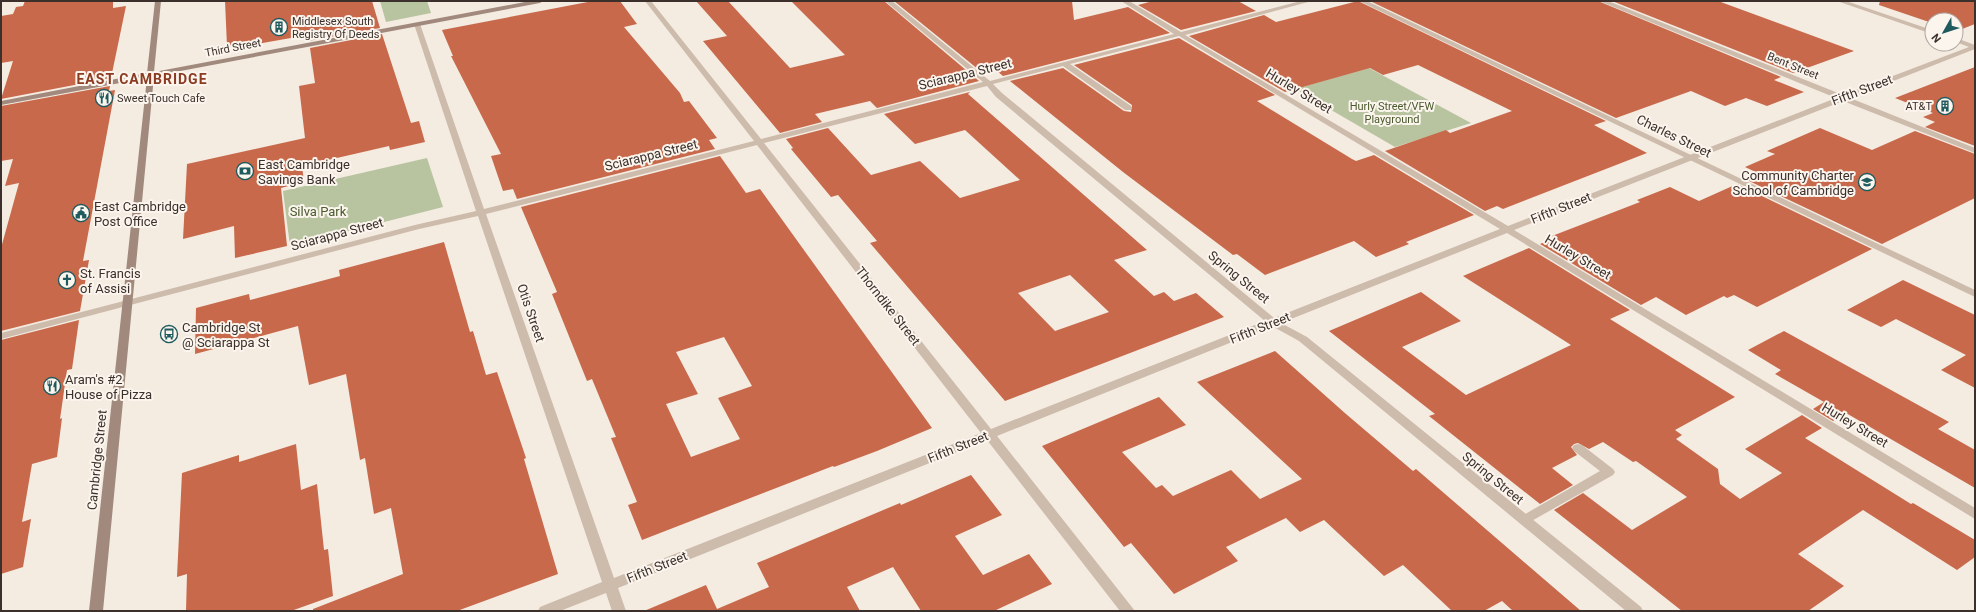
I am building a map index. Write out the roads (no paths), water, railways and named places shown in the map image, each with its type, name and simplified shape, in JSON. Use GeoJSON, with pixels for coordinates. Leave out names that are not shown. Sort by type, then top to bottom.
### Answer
{"type":"FeatureCollection","features":[{"type":"Feature","properties":{"kind":"main road","name":"Cambridge Street"},"geometry":{"type":"LineString","coordinates":[[96,611],[158,1]]}},
{"type":"Feature","properties":{"kind":"main road","name":"Third Street"},"geometry":{"type":"LineString","coordinates":[[1,103],[540,1]]}},
{"type":"Feature","properties":{"kind":"street","name":"Thorndike Street"},"geometry":{"type":"LineString","coordinates":[[648,1],[1128,611]]}},
{"type":"Feature","properties":{"kind":"street","name":"Spring Street"},"geometry":{"type":"LineString","coordinates":[[888,1],[1274,323],[1303,339],[1636,611]]}},
{"type":"Feature","properties":{"kind":"street","name":"Hurley Street"},"geometry":{"type":"LineString","coordinates":[[1124,1],[1507,229],[1975,514]]}},
{"type":"Feature","properties":{"kind":"street","name":"Sciarappa Street"},"geometry":{"type":"LineString","coordinates":[[1,336],[418,227],[481,213],[1309,1]]}},
{"type":"Feature","properties":{"kind":"street","name":"Charles Street"},"geometry":{"type":"LineString","coordinates":[[1362,1],[1975,294]]}},
{"type":"Feature","properties":{"kind":"street","name":"Bent Street"},"geometry":{"type":"LineString","coordinates":[[1602,1],[1975,151]]}},
{"type":"Feature","properties":{"kind":"street"},"geometry":{"type":"LineString","coordinates":[[1840,1],[1924,29]]}},
{"type":"Feature","properties":{"kind":"street","name":"Otis Street"},"geometry":{"type":"LineString","coordinates":[[417,24],[619,611]]}},
{"type":"Feature","properties":{"kind":"street"},"geometry":{"type":"LineString","coordinates":[[1964,43],[1975,47]]}},
{"type":"Feature","properties":{"kind":"street","name":"Fifth Street"},"geometry":{"type":"LineString","coordinates":[[545,611],[1274,323],[1507,229],[1842,97],[1975,47]]}},
{"type":"Feature","properties":{"kind":"street"},"geometry":{"type":"LineString","coordinates":[[1065,64],[1128,108]]}},
{"type":"Feature","properties":{"kind":"street"},"geometry":{"type":"LineString","coordinates":[[1524,520],[1609,472],[1578,448]]}},
{"type":"Feature","properties":{"kind":"place","name":"Middlesex South Registry Of Deeds"},"geometry":{"type":"Point","coordinates":[279,27]}},
{"type":"Feature","properties":{"kind":"place","name":"Sweet Touch Cafe"},"geometry":{"type":"Point","coordinates":[104,98]}},
{"type":"Feature","properties":{"kind":"place","name":"AT&T"},"geometry":{"type":"Point","coordinates":[1945,106]}},
{"type":"Feature","properties":{"kind":"place","name":"East Cambridge Savings Bank"},"geometry":{"type":"Point","coordinates":[245,171]}},
{"type":"Feature","properties":{"kind":"place","name":"Community Charter School of Cambridge"},"geometry":{"type":"Point","coordinates":[1867,182]}},
{"type":"Feature","properties":{"kind":"place","name":"East Cambridge Post Office"},"geometry":{"type":"Point","coordinates":[81,213]}},
{"type":"Feature","properties":{"kind":"place","name":"St. Francis of Assisi"},"geometry":{"type":"Point","coordinates":[67,280]}},
{"type":"Feature","properties":{"kind":"place","name":"Cambridge St @ Sciarappa St"},"geometry":{"type":"Point","coordinates":[169,334]}},
{"type":"Feature","properties":{"kind":"place","name":"Aram's #2 House of Pizza"},"geometry":{"type":"Point","coordinates":[52,386]}},
{"type":"Feature","properties":{"kind":"district","name":"EAST CAMBRIDGE"},"geometry":{"type":"Point","coordinates":[142,79]}},
{"type":"Feature","properties":{"kind":"park label","name":"Hurly Street/VFW Playground"},"geometry":{"type":"Point","coordinates":[1392,112]}},
{"type":"Feature","properties":{"kind":"park label","name":"Silva Park"},"geometry":{"type":"Point","coordinates":[318,211]}}]}
